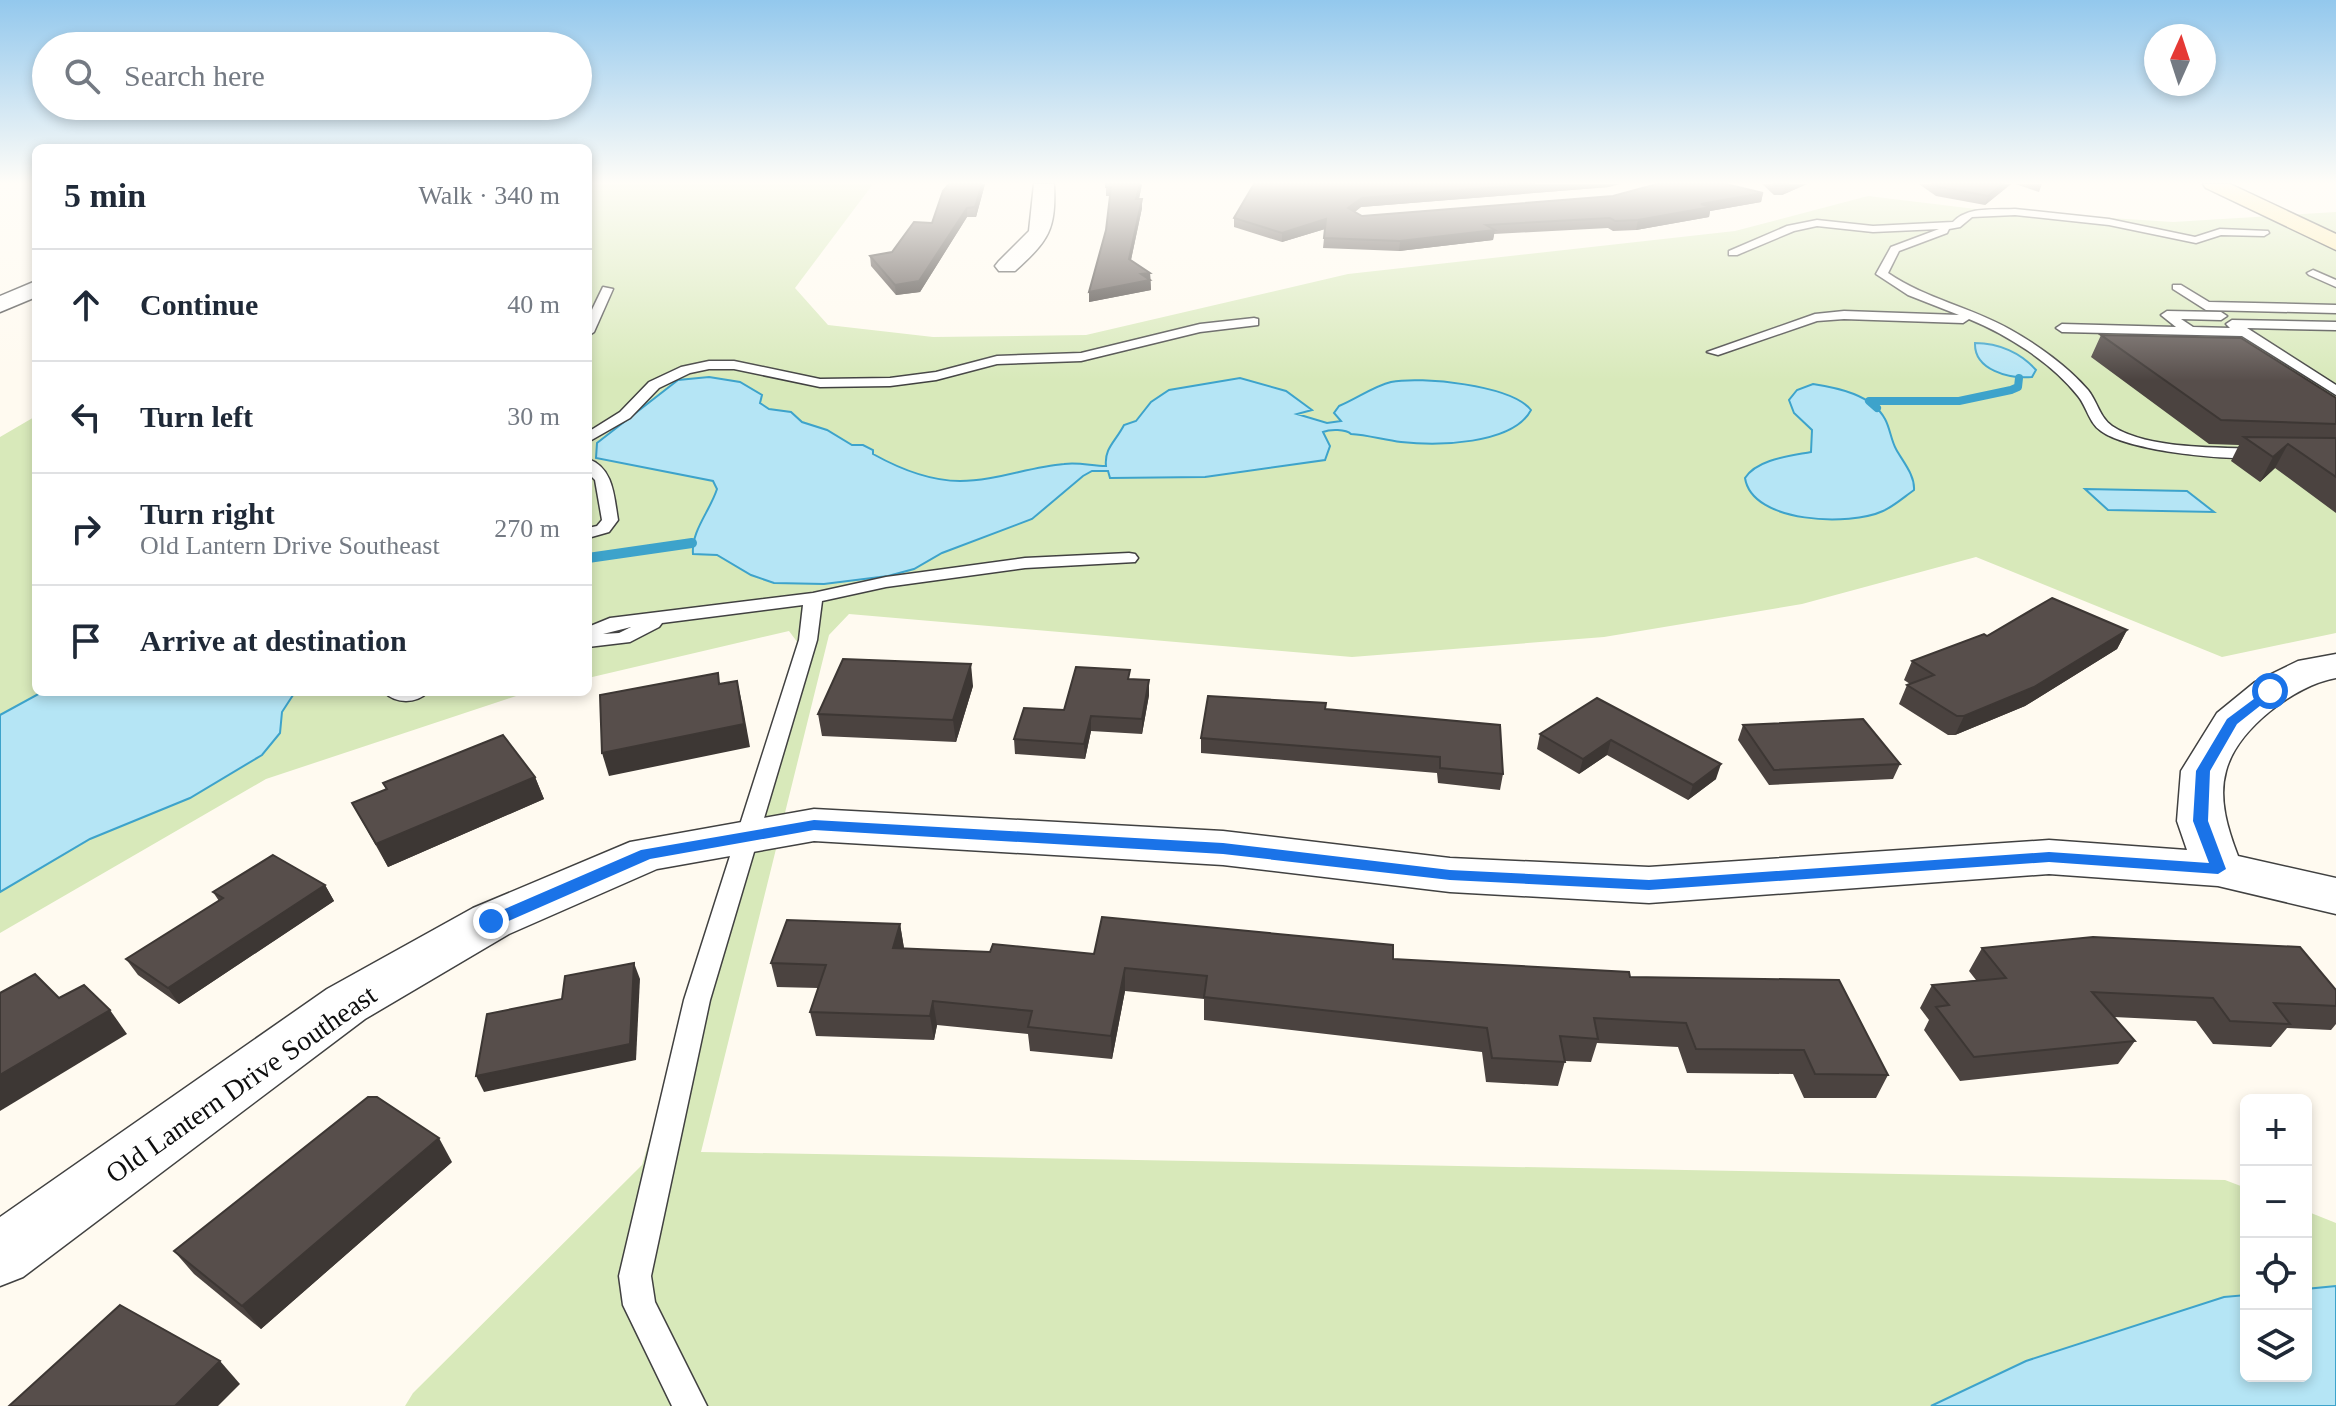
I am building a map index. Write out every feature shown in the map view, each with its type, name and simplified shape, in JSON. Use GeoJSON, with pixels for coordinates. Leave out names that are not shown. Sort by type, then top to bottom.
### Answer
{"type":"FeatureCollection","features":[{"type":"Feature","properties":{"kind":"street"},"geometry":{"type":"LineString","coordinates":[[1007,266],[1025,250]]}},
{"type":"Feature","properties":{"kind":"street"},"geometry":{"type":"LineString","coordinates":[[0,305],[32,290]]}},
{"type":"Feature","properties":{"kind":"street"},"geometry":{"type":"LineString","coordinates":[[2218,869],[2201,821],[2203,771],[2232,722],[2270,691],[2312,670],[2336,666]]}},
{"type":"Feature","properties":{"kind":"street","name":"Old Lantern Drive Southeast"},"geometry":{"type":"LineString","coordinates":[[0,1255],[346,1004],[478,929],[647,854],[814,825],[1223,848],[1450,875],[1649,885],[2049,857],[2218,869],[2336,896]]}},
{"type":"Feature","properties":{"kind":"lane"},"geometry":{"type":"LineString","coordinates":[[1733,253],[1741,250]]}},
{"type":"Feature","properties":{"kind":"lane"},"geometry":{"type":"LineString","coordinates":[[1895,250],[1882,274],[1917,297],[1970,314],[2019,342],[2084,395],[2105,428],[2121,436],[2173,446],[2281,453]]}},
{"type":"Feature","properties":{"kind":"lane"},"geometry":{"type":"LineString","coordinates":[[2313,273],[2336,284]]}},
{"type":"Feature","properties":{"kind":"lane"},"geometry":{"type":"LineString","coordinates":[[2177,287],[2336,391]]}},
{"type":"Feature","properties":{"kind":"lane"},"geometry":{"type":"LineString","coordinates":[[592,323],[607,289]]}},
{"type":"Feature","properties":{"kind":"lane"},"geometry":{"type":"LineString","coordinates":[[2206,306],[2336,309]]}},
{"type":"Feature","properties":{"kind":"lane"},"geometry":{"type":"LineString","coordinates":[[1713,352],[1815,318],[1844,315],[1961,319],[1994,326]]}},
{"type":"Feature","properties":{"kind":"lane"},"geometry":{"type":"LineString","coordinates":[[2190,331],[2167,315],[2336,326]]}},
{"type":"Feature","properties":{"kind":"lane"},"geometry":{"type":"LineString","coordinates":[[592,436],[625,415],[654,385],[686,370],[709,365],[734,365],[820,383],[890,382],[936,376],[997,360],[1081,357],[1200,328],[1254,322]]}},
{"type":"Feature","properties":{"kind":"lane"},"geometry":{"type":"LineString","coordinates":[[2062,328],[2245,332]]}},
{"type":"Feature","properties":{"kind":"lane"},"geometry":{"type":"LineString","coordinates":[[2247,350],[2273,349]]}},
{"type":"Feature","properties":{"kind":"lane"},"geometry":{"type":"LineString","coordinates":[[2292,381],[2336,391]]}},
{"type":"Feature","properties":{"kind":"lane"},"geometry":{"type":"LineString","coordinates":[[592,468],[603,479],[610,520],[603,529],[592,532]]}},
{"type":"Feature","properties":{"kind":"lane"},"geometry":{"type":"LineString","coordinates":[[592,632],[610,624],[762,602],[813,598],[886,582],[1012,565],[1129,558]]}},
{"type":"Feature","properties":{"kind":"lane"},"geometry":{"type":"LineString","coordinates":[[690,1406],[639,1305],[635,1276],[697,1000],[750,837],[808,640],[813,598]]}},
{"type":"Feature","properties":{"kind":"lane"},"geometry":{"type":"LineString","coordinates":[[592,641],[623,638],[660,619]]}},
{"type":"Feature","properties":{"kind":"green space"},"geometry":{"type":"Polygon","coordinates":[[[592,250],[824,250],[795,288],[828,325],[933,337],[1086,335],[1348,274],[1567,250],[2336,250],[2336,633],[2222,657],[1976,557],[1802,604],[1604,637],[1352,657],[849,614],[829,635],[701,1152],[2225,1180],[2240,1186],[2240,1382],[2312,1382],[2312,1213],[2336,1223],[2336,1406],[405,1406],[413,1393],[642,1165],[798,643],[789,631],[592,677],[592,250]]]}},
{"type":"Feature","properties":{"kind":"green space"},"geometry":{"type":"Polygon","coordinates":[[[32,418],[32,696],[516,696],[266,779],[0,933],[0,437],[32,418]]]}},
{"type":"Feature","properties":{"kind":"water"},"geometry":{"type":"Polygon","coordinates":[[[1975,343],[2009,350],[2036,370],[2032,377],[1994,371],[1980,360],[1975,343]]]}},
{"type":"Feature","properties":{"kind":"water"},"geometry":{"type":"Polygon","coordinates":[[[709,377],[740,382],[762,395],[760,403],[769,409],[791,412],[802,422],[827,430],[852,445],[863,445],[873,450],[873,454],[904,469],[937,479],[960,481],[1064,464],[1106,466],[1109,449],[1124,425],[1136,421],[1151,402],[1169,390],[1240,378],[1286,391],[1312,410],[1297,414],[1327,423],[1341,421],[1334,413],[1339,406],[1385,384],[1405,380],[1465,384],[1486,389],[1520,401],[1531,410],[1522,422],[1508,430],[1472,441],[1416,443],[1334,430],[1323,432],[1330,446],[1325,460],[1205,477],[1110,478],[1108,471],[1092,471],[1032,519],[942,553],[914,569],[888,576],[824,584],[774,583],[751,575],[717,555],[693,554],[698,529],[717,489],[713,481],[596,458],[597,443],[678,380],[709,377]]]}},
{"type":"Feature","properties":{"kind":"water"},"geometry":{"type":"Polygon","coordinates":[[[1813,384],[1854,394],[1879,411],[1911,474],[1914,490],[1883,511],[1849,519],[1783,513],[1765,505],[1752,493],[1745,478],[1757,466],[1811,452],[1812,430],[1794,413],[1789,400],[1797,390],[1813,384]]]}},
{"type":"Feature","properties":{"kind":"water"},"geometry":{"type":"Polygon","coordinates":[[[2085,489],[2187,491],[2214,512],[2108,510],[2085,489]]]}},
{"type":"Feature","properties":{"kind":"water"},"geometry":{"type":"Polygon","coordinates":[[[35,696],[292,696],[282,712],[280,733],[262,755],[190,798],[90,839],[0,892],[0,715],[35,696]]]}},
{"type":"Feature","properties":{"kind":"water"},"geometry":{"type":"Polygon","coordinates":[[[2336,1286],[2336,1406],[1931,1406],[2026,1361],[2224,1297],[2240,1296],[2240,1382],[2312,1382],[2312,1288],[2336,1286]]]}},
{"type":"Feature","properties":{"kind":"building"},"geometry":{"type":"Polygon","coordinates":[[[940,250],[919,281],[895,285],[870,256],[940,250]]]}},
{"type":"Feature","properties":{"kind":"building"},"geometry":{"type":"Polygon","coordinates":[[[1101,250],[1131,250],[1129,259],[1150,273],[1141,274],[1150,280],[1089,292],[1101,250]]]}},
{"type":"Feature","properties":{"kind":"building"},"geometry":{"type":"Polygon","coordinates":[[[2101,335],[2241,338],[2336,398],[2336,424],[2221,420],[2101,335]]]}},
{"type":"Feature","properties":{"kind":"building"},"geometry":{"type":"Polygon","coordinates":[[[2244,437],[2336,438],[2336,477],[2288,444],[2273,457],[2244,437]]]}},
{"type":"Feature","properties":{"kind":"building"},"geometry":{"type":"Polygon","coordinates":[[[2052,598],[2127,630],[2034,687],[1964,716],[1957,716],[1907,685],[1934,675],[1912,661],[1984,634],[1987,636],[2052,598]]]}},
{"type":"Feature","properties":{"kind":"building"},"geometry":{"type":"Polygon","coordinates":[[[843,659],[971,664],[953,720],[818,714],[843,659]]]}},
{"type":"Feature","properties":{"kind":"building"},"geometry":{"type":"Polygon","coordinates":[[[1076,667],[1130,670],[1128,679],[1149,680],[1142,719],[1091,716],[1084,744],[1014,739],[1024,708],[1064,710],[1076,667]]]}},
{"type":"Feature","properties":{"kind":"building"},"geometry":{"type":"Polygon","coordinates":[[[718,673],[719,684],[737,681],[744,724],[602,753],[600,695],[718,673]]]}},
{"type":"Feature","properties":{"kind":"building"},"geometry":{"type":"Polygon","coordinates":[[[1208,696],[1326,703],[1325,709],[1500,725],[1503,774],[1440,768],[1440,757],[1201,738],[1208,696]]]}},
{"type":"Feature","properties":{"kind":"building"},"geometry":{"type":"Polygon","coordinates":[[[1597,698],[1721,764],[1693,785],[1611,740],[1583,759],[1540,734],[1597,698]]]}},
{"type":"Feature","properties":{"kind":"building"},"geometry":{"type":"Polygon","coordinates":[[[1863,719],[1900,764],[1774,770],[1743,725],[1863,719]]]}},
{"type":"Feature","properties":{"kind":"building"},"geometry":{"type":"Polygon","coordinates":[[[503,735],[535,777],[376,844],[352,803],[387,789],[383,783],[503,735]]]}},
{"type":"Feature","properties":{"kind":"building"},"geometry":{"type":"Polygon","coordinates":[[[273,855],[325,885],[168,988],[126,959],[223,898],[213,892],[273,855]]]}},
{"type":"Feature","properties":{"kind":"building"},"geometry":{"type":"Polygon","coordinates":[[[1102,917],[1393,945],[1393,959],[1629,972],[1630,977],[1839,980],[1888,1075],[1815,1074],[1804,1050],[1696,1049],[1686,1023],[1594,1018],[1598,1039],[1560,1036],[1565,1062],[1492,1058],[1487,1028],[1204,997],[1207,976],[1125,968],[1111,1036],[1028,1027],[1032,1011],[933,1001],[930,1016],[810,1012],[826,965],[771,963],[787,920],[900,924],[893,948],[990,952],[993,944],[1094,954],[1102,917]]]}},
{"type":"Feature","properties":{"kind":"building"},"geometry":{"type":"Polygon","coordinates":[[[2093,937],[2300,947],[2336,990],[2336,1006],[2274,1003],[2290,1024],[2230,1021],[2213,998],[2092,992],[2135,1041],[1974,1057],[1936,1007],[1949,1005],[1932,985],[2006,978],[1982,948],[2093,937]]]}},
{"type":"Feature","properties":{"kind":"building"},"geometry":{"type":"Polygon","coordinates":[[[634,963],[630,1044],[476,1076],[487,1014],[562,999],[565,976],[634,963]]]}},
{"type":"Feature","properties":{"kind":"building"},"geometry":{"type":"Polygon","coordinates":[[[35,974],[59,998],[84,985],[110,1010],[0,1075],[0,993],[35,974]]]}},
{"type":"Feature","properties":{"kind":"building"},"geometry":{"type":"Polygon","coordinates":[[[368,1097],[377,1097],[439,1138],[242,1306],[174,1251],[368,1097]]]}},
{"type":"Feature","properties":{"kind":"building"},"geometry":{"type":"Polygon","coordinates":[[[120,1305],[220,1361],[175,1406],[9,1406],[120,1305]]]}},
{"type":"Feature","properties":{"kind":"waterway"},"geometry":{"type":"LineString","coordinates":[[1877,408],[1869,401],[1959,401],[2011,390],[2018,387],[2019,378]]}},
{"type":"Feature","properties":{"kind":"waterway"},"geometry":{"type":"LineString","coordinates":[[592,557],[692,543]]}},
{"type":"Feature","properties":{"kind":"route"},"geometry":{"type":"LineString","coordinates":[[491,921],[647,854],[814,825],[1223,848],[1450,875],[1649,885],[2049,857],[2218,869],[2201,821],[2203,771],[2232,722],[2270,691]]}}]}
